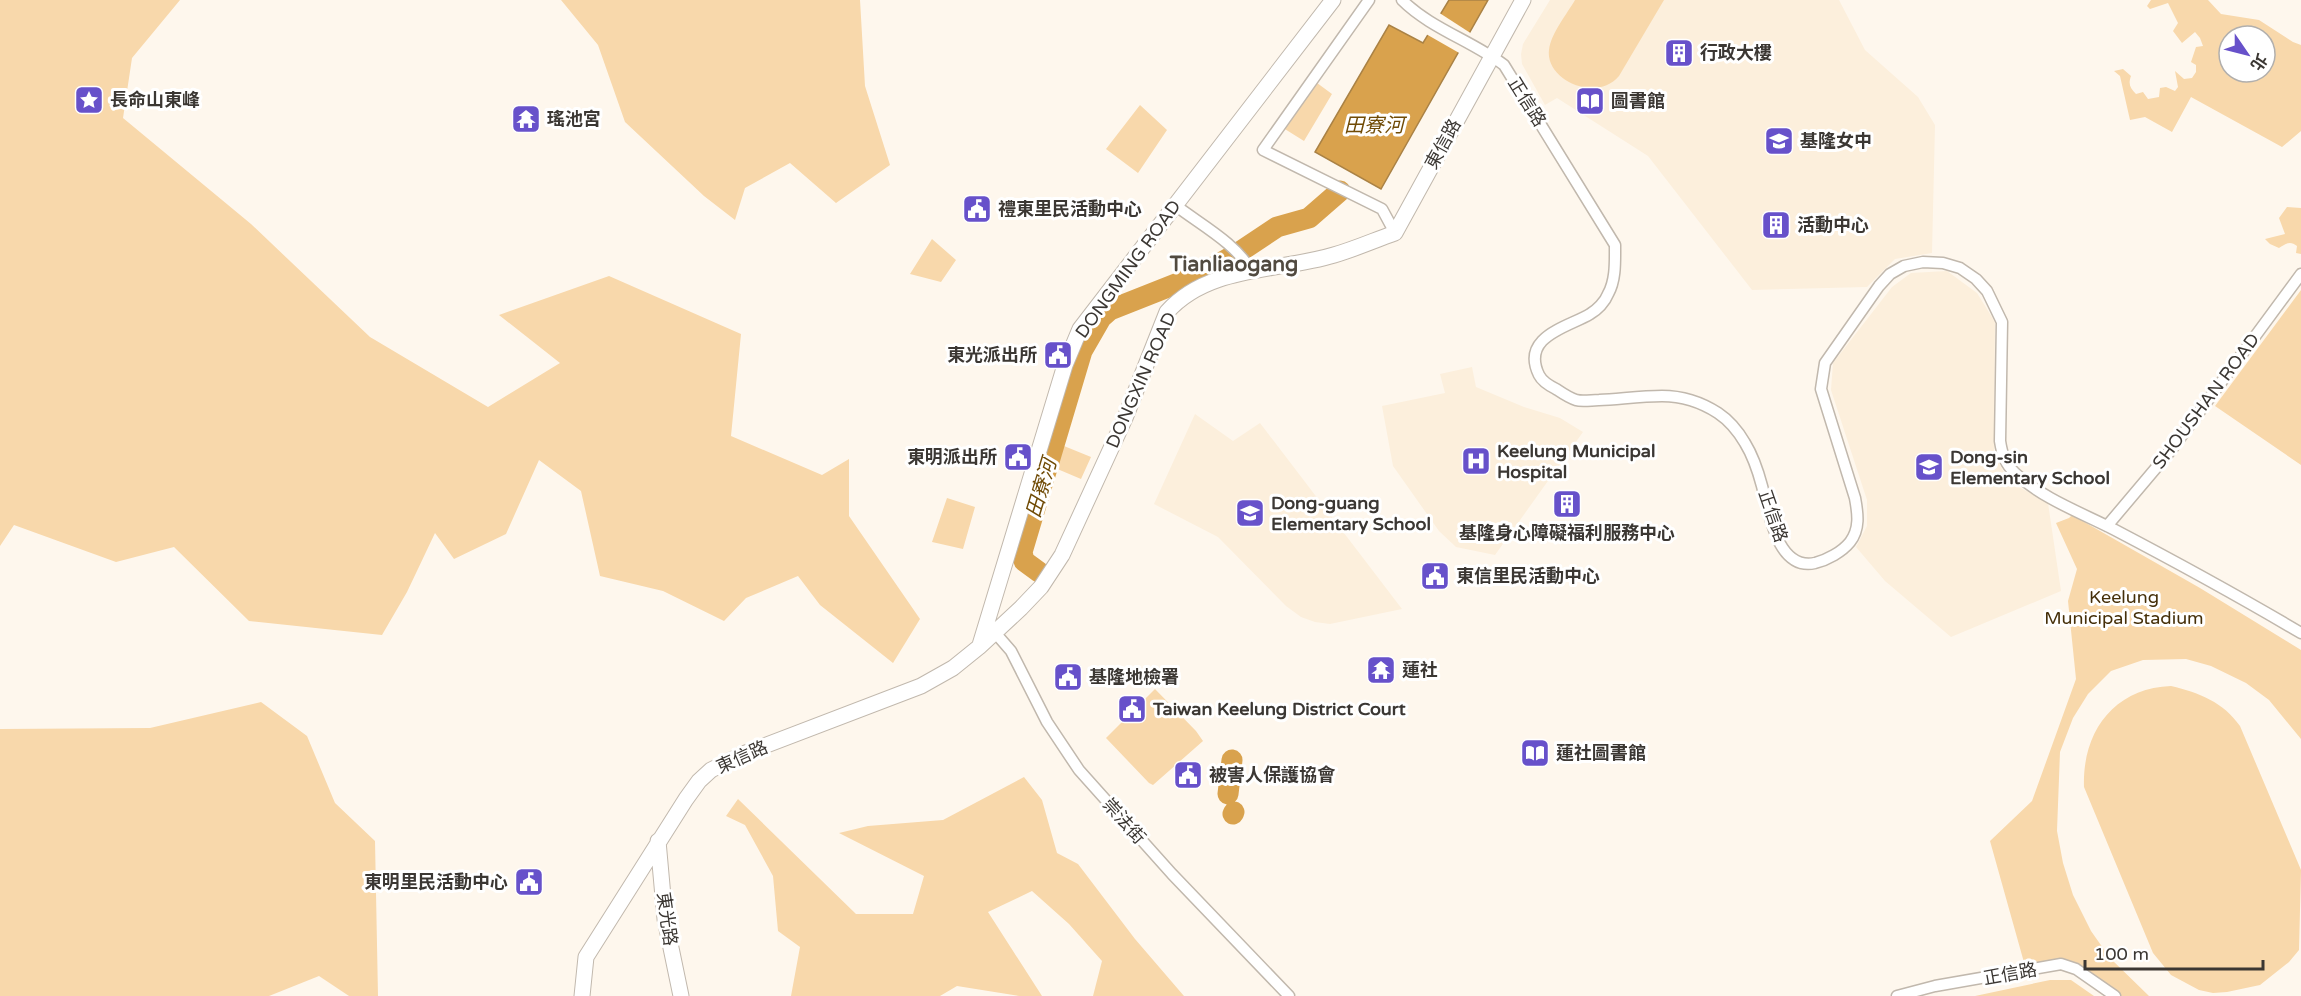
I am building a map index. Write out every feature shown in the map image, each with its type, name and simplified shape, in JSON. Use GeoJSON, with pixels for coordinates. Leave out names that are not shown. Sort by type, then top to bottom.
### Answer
{"type":"FeatureCollection","features":[{"type":"Feature","properties":{"kind":"main road","name":"DONGMING ROAD"},"geometry":{"type":"LineString","coordinates":[[979,647],[991,629],[1065,364],[1080,329],[1333,0]]}},
{"type":"Feature","properties":{"kind":"main road"},"geometry":{"type":"LineString","coordinates":[[1491,55],[1523,0]]}},
{"type":"Feature","properties":{"kind":"main road","name":"東信路"},"geometry":{"type":"LineString","coordinates":[[1395,233],[1491,55]]}},
{"type":"Feature","properties":{"kind":"main road","name":"DONGXIN ROAD"},"geometry":{"type":"LineString","coordinates":[[991,629],[1041,587],[1062,555],[1125,418],[1167,312],[1181,298],[1197,287],[1224,278],[1249,265],[1334,256],[1395,233]]}},
{"type":"Feature","properties":{"kind":"main road","name":"東信路"},"geometry":{"type":"LineString","coordinates":[[582,996],[586,957],[658,841],[699,781],[711,770],[743,754],[921,686],[953,668],[979,647]]}},
{"type":"Feature","properties":{"kind":"main road","name":"東光路"},"geometry":{"type":"LineString","coordinates":[[658,841],[664,919],[681,996]]}},
{"type":"Feature","properties":{"kind":"street"},"geometry":{"type":"LineString","coordinates":[[1369,0],[1263,150],[1382,209],[1395,233]]}},
{"type":"Feature","properties":{"kind":"street","name":"正信路"},"geometry":{"type":"LineString","coordinates":[[1402,0],[1429,21],[1491,55],[1503,65],[1615,245],[1614,277],[1609,294],[1590,314],[1560,327],[1539,345],[1536,364],[1539,376],[1548,385],[1577,401],[1663,396],[1683,398],[1704,405],[1718,414],[1733,425],[1746,443],[1761,484],[1772,526],[1782,547],[1797,562],[1809,564],[1839,552],[1850,543],[1856,531],[1858,516],[1856,498],[1821,389],[1825,363],[1879,286],[1890,274],[1904,266],[1923,262],[1943,262],[1960,268],[1976,279],[1987,291],[2002,322],[2000,441],[2008,466],[2028,484],[2071,509],[2206,578],[2301,633]]}},
{"type":"Feature","properties":{"kind":"street"},"geometry":{"type":"LineString","coordinates":[[1175,205],[1231,246],[1249,265]]}},
{"type":"Feature","properties":{"kind":"street","name":"SHOUSHAN ROAD"},"geometry":{"type":"LineString","coordinates":[[2107,526],[2172,448],[2301,274]]}},
{"type":"Feature","properties":{"kind":"street","name":"崇法街"},"geometry":{"type":"LineString","coordinates":[[991,629],[1011,651],[1047,722],[1079,770],[1173,874],[1289,996]]}},
{"type":"Feature","properties":{"kind":"street","name":"正信路"},"geometry":{"type":"LineString","coordinates":[[1897,996],[1924,993],[1935,986],[2061,964],[2076,969],[2115,996]]}},
{"type":"Feature","properties":{"kind":"shaded area","name":"基隆女中"},"geometry":{"type":"Polygon","coordinates":[[[1550,0],[1839,0],[1865,50],[1918,97],[1935,125],[1932,253],[1895,259],[1867,287],[1752,290],[1648,156],[1557,98],[1545,105],[1522,64],[1521,54],[1523,44],[1550,0]]]}},
{"type":"Feature","properties":{"kind":"shaded area","name":"Dong-sin Elementary School"},"geometry":{"type":"Polygon","coordinates":[[[1947,271],[1977,293],[1995,322],[1994,453],[2008,481],[2048,503],[2061,591],[1951,637],[1885,581],[1856,547],[1867,526],[1867,500],[1831,390],[1833,363],[1892,287],[1911,273],[1947,271]]]}},
{"type":"Feature","properties":{"kind":"shaded area","name":"Keelung Municipal Hospital"},"geometry":{"type":"Polygon","coordinates":[[[1472,367],[1476,387],[1524,407],[1560,418],[1583,432],[1495,555],[1456,547],[1439,531],[1393,466],[1382,406],[1445,393],[1440,374],[1472,367]]]}},
{"type":"Feature","properties":{"kind":"shaded area","name":"Dong-guang Elementary School"},"geometry":{"type":"Polygon","coordinates":[[[1195,414],[1233,441],[1260,423],[1402,609],[1330,624],[1301,617],[1286,606],[1218,537],[1154,504],[1195,414]]]}},
{"type":"Feature","properties":{"kind":"green space"},"geometry":{"type":"Polygon","coordinates":[[[0,0],[180,0],[132,58],[123,118],[251,224],[370,337],[488,407],[560,363],[499,315],[609,276],[741,334],[731,436],[822,475],[849,459],[849,516],[920,619],[893,663],[820,605],[798,576],[746,598],[724,621],[663,591],[600,576],[581,491],[539,460],[506,534],[454,559],[435,533],[407,592],[382,635],[249,621],[174,547],[116,562],[14,525],[0,546],[0,0]]]}},
{"type":"Feature","properties":{"kind":"green space"},"geometry":{"type":"Polygon","coordinates":[[[561,0],[860,0],[865,86],[890,165],[836,203],[790,163],[745,188],[735,220],[704,196],[625,122],[598,45],[561,0]]]}},
{"type":"Feature","properties":{"kind":"green space"},"geometry":{"type":"Polygon","coordinates":[[[1575,0],[1664,0],[1619,76],[1609,84],[1598,88],[1586,88],[1563,79],[1555,71],[1550,61],[1550,44],[1575,0]]]}},
{"type":"Feature","properties":{"kind":"green space"},"geometry":{"type":"Polygon","coordinates":[[[2151,0],[2208,0],[2221,14],[2259,20],[2265,24],[2217,24],[2217,84],[2277,84],[2277,32],[2301,45],[2301,131],[2282,147],[2191,97],[2172,132],[2145,117],[2130,120],[2120,76],[2114,71],[2123,69],[2131,76],[2130,86],[2136,94],[2143,92],[2148,99],[2159,97],[2160,88],[2166,87],[2175,91],[2178,87],[2175,71],[2184,79],[2192,78],[2196,72],[2196,65],[2191,62],[2196,47],[2203,46],[2195,32],[2182,43],[2173,31],[2178,23],[2168,3],[2150,9],[2147,6],[2151,0]]]}},
{"type":"Feature","properties":{"kind":"green space"},"geometry":{"type":"Polygon","coordinates":[[[1313,80],[1332,94],[1304,141],[1280,126],[1313,80]]]}},
{"type":"Feature","properties":{"kind":"green space"},"geometry":{"type":"Polygon","coordinates":[[[1140,105],[1167,130],[1138,173],[1106,149],[1140,105]]]}},
{"type":"Feature","properties":{"kind":"green space"},"geometry":{"type":"Polygon","coordinates":[[[2287,207],[2301,208],[2301,254],[2296,253],[2297,246],[2292,243],[2279,248],[2265,239],[2285,234],[2279,218],[2287,207]]]}},
{"type":"Feature","properties":{"kind":"green space"},"geometry":{"type":"Polygon","coordinates":[[[932,239],[956,260],[941,282],[910,274],[932,239]]]}},
{"type":"Feature","properties":{"kind":"green space"},"geometry":{"type":"Polygon","coordinates":[[[2301,290],[2301,465],[2215,406],[2301,290]]]}},
{"type":"Feature","properties":{"kind":"green space"},"geometry":{"type":"Polygon","coordinates":[[[1064,446],[1091,457],[1081,479],[1055,468],[1064,446]]]}},
{"type":"Feature","properties":{"kind":"green space"},"geometry":{"type":"Polygon","coordinates":[[[947,498],[975,507],[963,549],[932,542],[947,498]]]}},
{"type":"Feature","properties":{"kind":"green space","name":"Keelung Municipal Stadium"},"geometry":{"type":"Polygon","coordinates":[[[2072,515],[2200,588],[2301,650],[2301,739],[2269,700],[2246,683],[2211,666],[2186,659],[2143,660],[2111,671],[2088,694],[2073,718],[2060,752],[2057,831],[2063,863],[2073,895],[2091,931],[2110,958],[2149,996],[2120,996],[2065,962],[2046,961],[2025,966],[1990,841],[2032,801],[2076,679],[2068,601],[2077,569],[2056,523],[2072,515]]]}},
{"type":"Feature","properties":{"kind":"green space"},"geometry":{"type":"Polygon","coordinates":[[[2171,686],[2210,700],[2226,711],[2240,726],[2301,870],[2299,950],[2289,962],[2260,985],[2213,993],[2199,990],[2171,975],[2153,953],[2084,787],[2089,748],[2105,717],[2118,704],[2133,695],[2171,686]]]}},
{"type":"Feature","properties":{"kind":"green space"},"geometry":{"type":"Polygon","coordinates":[[[1155,689],[1203,741],[1153,785],[1106,738],[1155,689]]]}},
{"type":"Feature","properties":{"kind":"green space"},"geometry":{"type":"Polygon","coordinates":[[[261,702],[307,736],[335,803],[375,841],[378,996],[349,996],[319,976],[269,996],[0,996],[0,729],[150,728],[261,702]]]}},
{"type":"Feature","properties":{"kind":"green space"},"geometry":{"type":"Polygon","coordinates":[[[1024,777],[1042,800],[1057,853],[1078,864],[1135,939],[1184,996],[1093,996],[1102,961],[1069,924],[1032,891],[988,912],[1042,996],[1019,996],[957,986],[940,996],[791,996],[800,947],[778,931],[773,876],[745,825],[726,816],[738,799],[856,914],[913,914],[924,876],[839,833],[868,826],[943,820],[1024,777]]]}},
{"type":"Feature","properties":{"kind":"green space"},"geometry":{"type":"Polygon","coordinates":[[[2050,980],[2071,980],[2094,996],[1975,996],[2050,980]]]}},
{"type":"Feature","properties":{"kind":"water","name":"田寮河"},"geometry":{"type":"Polygon","coordinates":[[[1449,0],[1488,0],[1381,189],[1315,152],[1389,25],[1423,43],[1449,0]]]}},
{"type":"Feature","properties":{"kind":"pier"},"geometry":{"type":"Polygon","coordinates":[[[1438,12],[1472,34],[1461,54],[1426,34],[1438,12]]]}},
{"type":"Feature","properties":{"kind":"waterway","name":"田寮河"},"geometry":{"type":"LineString","coordinates":[[1039,572],[1024,561],[1022,552],[1082,351],[1101,318],[1110,310],[1201,274],[1277,227],[1309,218],[1340,191]]}},
{"type":"Feature","properties":{"kind":"waterway","name":"田寮河"},"geometry":{"type":"LineString","coordinates":[[1228,794],[1232,760]]}},
{"type":"Feature","properties":{"kind":"place","name":"行政大樓"},"geometry":{"type":"Point","coordinates":[1679,53]}},
{"type":"Feature","properties":{"kind":"place","name":"長命山東峰"},"geometry":{"type":"Point","coordinates":[89,100]}},
{"type":"Feature","properties":{"kind":"place","name":"圖書館"},"geometry":{"type":"Point","coordinates":[1590,101]}},
{"type":"Feature","properties":{"kind":"place","name":"瑤池宮"},"geometry":{"type":"Point","coordinates":[526,119]}},
{"type":"Feature","properties":{"kind":"place","name":"基隆女中"},"geometry":{"type":"Point","coordinates":[1779,141]}},
{"type":"Feature","properties":{"kind":"place","name":"禮東里民活動中心"},"geometry":{"type":"Point","coordinates":[977,209]}},
{"type":"Feature","properties":{"kind":"place","name":"活動中心"},"geometry":{"type":"Point","coordinates":[1776,225]}},
{"type":"Feature","properties":{"kind":"place","name":"東光派出所"},"geometry":{"type":"Point","coordinates":[1058,355]}},
{"type":"Feature","properties":{"kind":"place","name":"東明派出所"},"geometry":{"type":"Point","coordinates":[1018,457]}},
{"type":"Feature","properties":{"kind":"place","name":"Keelung Municipal Hospital"},"geometry":{"type":"Point","coordinates":[1476,461]}},
{"type":"Feature","properties":{"kind":"place","name":"Dong-sin Elementary School"},"geometry":{"type":"Point","coordinates":[1929,467]}},
{"type":"Feature","properties":{"kind":"place","name":"基隆身心障礙福利服務中心"},"geometry":{"type":"Point","coordinates":[1567,504]}},
{"type":"Feature","properties":{"kind":"place","name":"Dong-guang Elementary School"},"geometry":{"type":"Point","coordinates":[1250,513]}},
{"type":"Feature","properties":{"kind":"place","name":"東信里民活動中心"},"geometry":{"type":"Point","coordinates":[1435,576]}},
{"type":"Feature","properties":{"kind":"place","name":"蓮社"},"geometry":{"type":"Point","coordinates":[1381,670]}},
{"type":"Feature","properties":{"kind":"place","name":"基隆地檢署"},"geometry":{"type":"Point","coordinates":[1068,677]}},
{"type":"Feature","properties":{"kind":"place","name":"Taiwan Keelung District Court"},"geometry":{"type":"Point","coordinates":[1132,709]}},
{"type":"Feature","properties":{"kind":"place","name":"蓮社圖書館"},"geometry":{"type":"Point","coordinates":[1535,753]}},
{"type":"Feature","properties":{"kind":"place","name":"被害人保護協會"},"geometry":{"type":"Point","coordinates":[1188,775]}},
{"type":"Feature","properties":{"kind":"place","name":"東明里民活動中心"},"geometry":{"type":"Point","coordinates":[529,882]}},
{"type":"Feature","properties":{"kind":"district","name":"Tianliaogang"},"geometry":{"type":"Point","coordinates":[1234,264]}}]}
